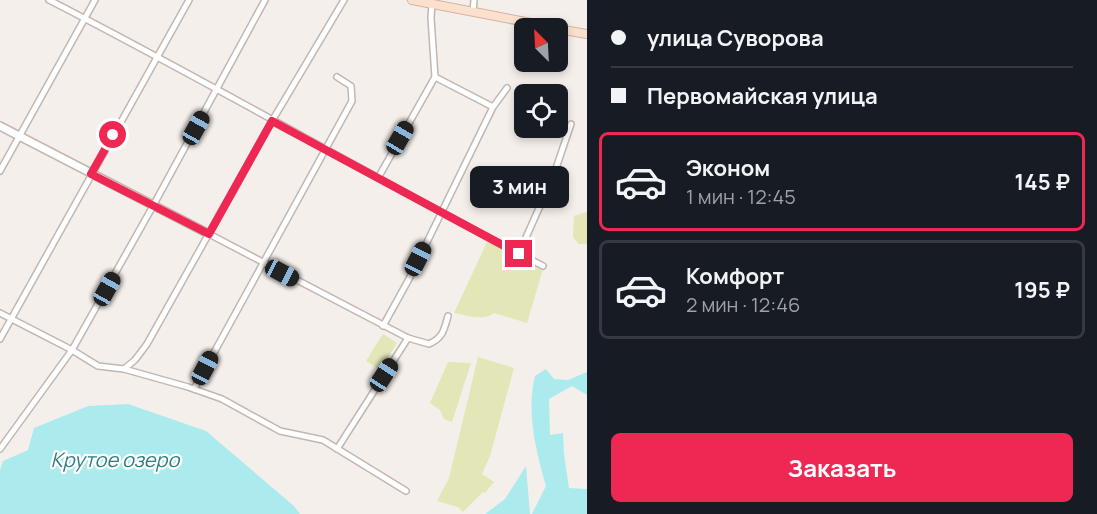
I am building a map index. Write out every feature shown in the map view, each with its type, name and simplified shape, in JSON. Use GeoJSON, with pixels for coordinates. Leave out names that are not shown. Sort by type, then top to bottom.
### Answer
{"type":"FeatureCollection","features":[{"type":"Feature","properties":{"kind":"main road"},"geometry":{"type":"LineString","coordinates":[[412,0],[514,20]]}},
{"type":"Feature","properties":{"kind":"main road"},"geometry":{"type":"LineString","coordinates":[[568,31],[587,34]]}},
{"type":"Feature","properties":{"kind":"street"},"geometry":{"type":"LineString","coordinates":[[49,0],[543,266]]}},
{"type":"Feature","properties":{"kind":"street"},"geometry":{"type":"LineString","coordinates":[[0,171],[94,0]]}},
{"type":"Feature","properties":{"kind":"street"},"geometry":{"type":"LineString","coordinates":[[0,339],[189,0]]}},
{"type":"Feature","properties":{"kind":"street"},"geometry":{"type":"LineString","coordinates":[[0,449],[72,350],[265,0]]}},
{"type":"Feature","properties":{"kind":"street"},"geometry":{"type":"LineString","coordinates":[[124,369],[135,360],[147,344],[272,121],[344,0]]}},
{"type":"Feature","properties":{"kind":"street"},"geometry":{"type":"LineString","coordinates":[[473,12],[474,0]]}},
{"type":"Feature","properties":{"kind":"street"},"geometry":{"type":"LineString","coordinates":[[378,178],[435,77],[432,4]]}},
{"type":"Feature","properties":{"kind":"street"},"geometry":{"type":"LineString","coordinates":[[194,389],[352,101],[351,86],[337,77]]}},
{"type":"Feature","properties":{"kind":"street"},"geometry":{"type":"LineString","coordinates":[[435,77],[493,107]]}},
{"type":"Feature","properties":{"kind":"street"},"geometry":{"type":"LineString","coordinates":[[383,326],[409,279],[493,107],[507,88]]}},
{"type":"Feature","properties":{"kind":"street"},"geometry":{"type":"LineString","coordinates":[[519,254],[553,177],[571,124]]}},
{"type":"Feature","properties":{"kind":"street"},"geometry":{"type":"LineString","coordinates":[[0,126],[408,338],[429,344],[438,340],[448,316]]}},
{"type":"Feature","properties":{"kind":"street"},"geometry":{"type":"LineString","coordinates":[[0,313],[98,366],[124,369],[194,389],[222,399],[280,431],[323,440],[406,491]]}},
{"type":"Feature","properties":{"kind":"street"},"geometry":{"type":"LineString","coordinates":[[337,449],[408,338]]}},
{"type":"Feature","properties":{"kind":"green space"},"geometry":{"type":"Polygon","coordinates":[[[587,212],[587,244],[579,244],[573,237],[574,216],[587,212]]]}},
{"type":"Feature","properties":{"kind":"green space"},"geometry":{"type":"Polygon","coordinates":[[[487,242],[515,253],[543,269],[527,323],[494,313],[480,317],[454,313],[487,242]]]}},
{"type":"Feature","properties":{"kind":"green space"},"geometry":{"type":"Polygon","coordinates":[[[383,334],[397,343],[380,370],[366,361],[383,334]]]}},
{"type":"Feature","properties":{"kind":"green space"},"geometry":{"type":"Polygon","coordinates":[[[478,357],[514,368],[490,456],[482,474],[494,482],[463,512],[458,507],[437,501],[449,478],[478,357]]]}},
{"type":"Feature","properties":{"kind":"green space"},"geometry":{"type":"Polygon","coordinates":[[[448,362],[471,363],[452,422],[444,419],[440,410],[430,403],[448,362]]]}},
{"type":"Feature","properties":{"kind":"water"},"geometry":{"type":"Polygon","coordinates":[[[546,369],[554,379],[568,380],[587,372],[587,395],[572,386],[549,399],[550,435],[563,433],[569,488],[587,489],[587,514],[532,514],[546,486],[533,431],[532,390],[535,376],[546,369]]]}},
{"type":"Feature","properties":{"kind":"water","name":"Крутое озеро"},"geometry":{"type":"Polygon","coordinates":[[[128,404],[206,431],[294,506],[300,514],[0,514],[0,470],[3,461],[28,450],[34,428],[88,406],[128,404]]]}},
{"type":"Feature","properties":{"kind":"water"},"geometry":{"type":"Polygon","coordinates":[[[526,466],[530,514],[485,514],[505,499],[526,466]]]}},
{"type":"Feature","properties":{"kind":"route"},"geometry":{"type":"LineString","coordinates":[[113,135],[91,174],[209,234],[272,121],[519,254]]}}]}
